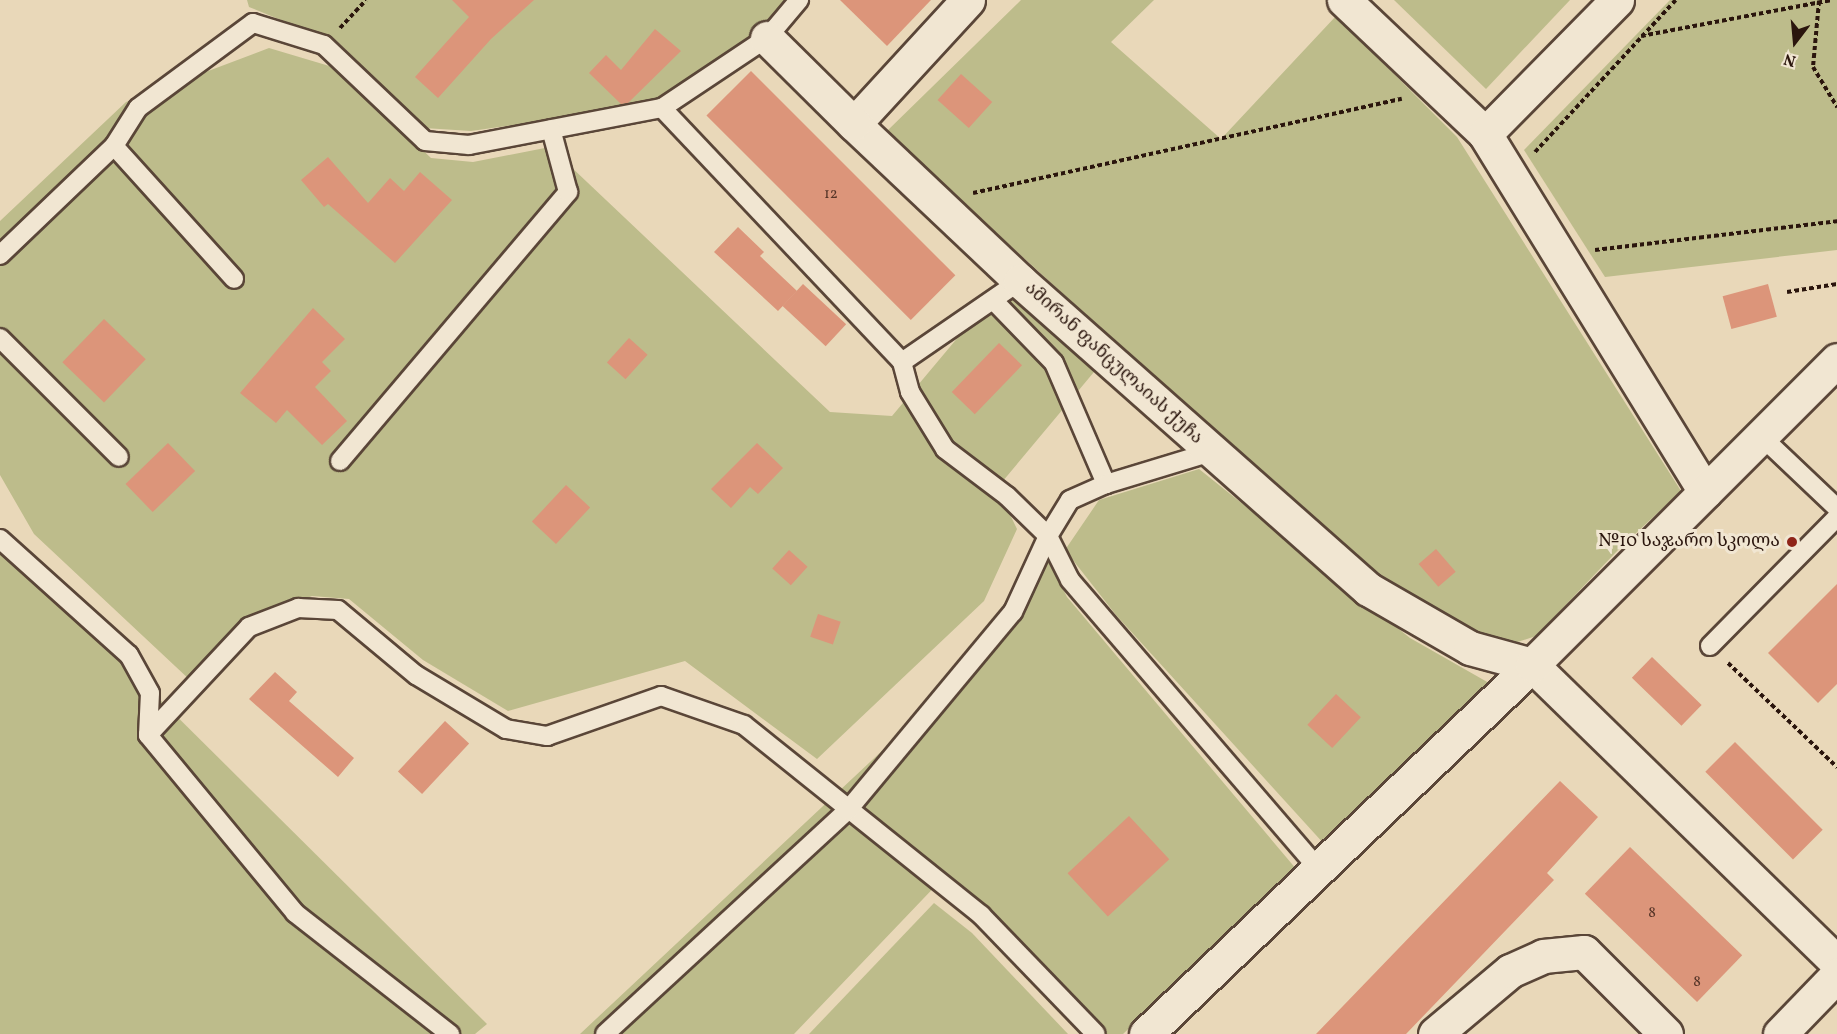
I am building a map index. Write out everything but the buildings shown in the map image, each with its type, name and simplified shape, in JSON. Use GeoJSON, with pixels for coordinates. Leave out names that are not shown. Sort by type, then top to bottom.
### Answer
{"type":"FeatureCollection","features":[{"type":"Feature","properties":{"kind":"street"},"geometry":{"type":"LineString","coordinates":[[854,124],[968,0]]}},
{"type":"Feature","properties":{"kind":"street"},"geometry":{"type":"LineString","coordinates":[[1344,0],[1485,134],[1705,492]]}},
{"type":"Feature","properties":{"kind":"street"},"geometry":{"type":"LineString","coordinates":[[1485,134],[1617,0]]}},
{"type":"Feature","properties":{"kind":"street","name":"ამირან ფანცულაიას ქუჩა"},"geometry":{"type":"LineString","coordinates":[[767,38],[1020,281],[1368,589],[1470,648],[1532,665]]}},
{"type":"Feature","properties":{"kind":"street"},"geometry":{"type":"LineString","coordinates":[[1150,1033],[1532,665],[1837,360]]}},
{"type":"Feature","properties":{"kind":"street"},"geometry":{"type":"LineString","coordinates":[[1532,665],[1837,963]]}},
{"type":"Feature","properties":{"kind":"street"},"geometry":{"type":"LineString","coordinates":[[1435,1034],[1510,971],[1543,956],[1584,952],[1666,1034]]}},
{"type":"Feature","properties":{"kind":"street"},"geometry":{"type":"LineString","coordinates":[[1780,1034],[1837,975]]}},
{"type":"Feature","properties":{"kind":"lane"},"geometry":{"type":"LineString","coordinates":[[0,255],[114,146],[138,108],[253,23],[324,45],[425,141],[470,145],[662,108],[767,38],[799,0]]}},
{"type":"Feature","properties":{"kind":"lane"},"geometry":{"type":"LineString","coordinates":[[662,108],[902,362],[910,392],[945,449],[1007,496],[1048,536],[1070,580],[1319,868]]}},
{"type":"Feature","properties":{"kind":"lane"},"geometry":{"type":"LineString","coordinates":[[340,461],[568,192],[551,129]]}},
{"type":"Feature","properties":{"kind":"lane"},"geometry":{"type":"LineString","coordinates":[[114,146],[234,279]]}},
{"type":"Feature","properties":{"kind":"lane"},"geometry":{"type":"LineString","coordinates":[[902,362],[1020,281]]}},
{"type":"Feature","properties":{"kind":"lane"},"geometry":{"type":"LineString","coordinates":[[994,301],[1054,363],[1106,484]]}},
{"type":"Feature","properties":{"kind":"lane"},"geometry":{"type":"LineString","coordinates":[[0,338],[119,457]]}},
{"type":"Feature","properties":{"kind":"lane"},"geometry":{"type":"LineString","coordinates":[[1761,436],[1837,508]]}},
{"type":"Feature","properties":{"kind":"lane"},"geometry":{"type":"LineString","coordinates":[[605,1034],[847,811],[1013,612],[1048,536],[1070,500],[1106,484],[1211,452]]}},
{"type":"Feature","properties":{"kind":"lane"},"geometry":{"type":"LineString","coordinates":[[1710,646],[1837,517]]}},
{"type":"Feature","properties":{"kind":"lane"},"geometry":{"type":"LineString","coordinates":[[0,539],[129,655],[150,693],[148,735],[295,913],[450,1034]]}},
{"type":"Feature","properties":{"kind":"lane"},"geometry":{"type":"LineString","coordinates":[[148,735],[249,627],[298,608],[338,610],[416,675],[506,729],[546,735],[661,696],[744,725],[847,811],[981,915],[1096,1034]]}},
{"type":"Feature","properties":{"kind":"path"},"geometry":{"type":"LineString","coordinates":[[324,45],[366,0]]}},
{"type":"Feature","properties":{"kind":"path"},"geometry":{"type":"LineString","coordinates":[[1540,159],[1534,149],[1677,0]]}},
{"type":"Feature","properties":{"kind":"path"},"geometry":{"type":"LineString","coordinates":[[1641,36],[1831,0]]}},
{"type":"Feature","properties":{"kind":"path"},"geometry":{"type":"LineString","coordinates":[[1819,1],[1813,67],[1837,107]]}},
{"type":"Feature","properties":{"kind":"path"},"geometry":{"type":"LineString","coordinates":[[938,201],[1441,90]]}},
{"type":"Feature","properties":{"kind":"path"},"geometry":{"type":"LineString","coordinates":[[1593,250],[1837,220]]}},
{"type":"Feature","properties":{"kind":"path"},"geometry":{"type":"LineString","coordinates":[[1587,240],[1599,260]]}},
{"type":"Feature","properties":{"kind":"path"},"geometry":{"type":"LineString","coordinates":[[1787,292],[1837,284]]}},
{"type":"Feature","properties":{"kind":"path"},"geometry":{"type":"LineString","coordinates":[[1710,646],[1837,767]]}},
{"type":"Feature","properties":{"kind":"shaded area"},"geometry":{"type":"Polygon","coordinates":[[[247,0],[788,0],[761,33],[645,107],[471,131],[424,128],[340,44],[249,7],[247,0]]]}},
{"type":"Feature","properties":{"kind":"shaded area"},"geometry":{"type":"Polygon","coordinates":[[[1021,0],[1154,0],[1111,42],[1221,139],[1336,16],[1457,137],[1681,491],[1619,549],[1536,636],[1499,648],[1382,579],[1281,493],[886,132],[1021,0]]]}},
{"type":"Feature","properties":{"kind":"shaded area"},"geometry":{"type":"Polygon","coordinates":[[[1394,0],[1570,0],[1486,89],[1394,0]]]}},
{"type":"Feature","properties":{"kind":"shaded area"},"geometry":{"type":"Polygon","coordinates":[[[1670,0],[1837,0],[1837,250],[1605,277],[1524,150],[1670,0]]]}},
{"type":"Feature","properties":{"kind":"shaded area"},"geometry":{"type":"Polygon","coordinates":[[[269,48],[336,68],[431,158],[473,162],[550,147],[830,412],[892,416],[1001,286],[1099,366],[997,488],[1017,529],[984,601],[817,759],[685,661],[508,711],[423,660],[349,599],[312,596],[266,615],[191,681],[34,534],[0,475],[0,221],[126,102],[269,48]]]}},
{"type":"Feature","properties":{"kind":"shaded area"},"geometry":{"type":"Polygon","coordinates":[[[1199,469],[1410,638],[1489,683],[1325,845],[1116,615],[1065,550],[1099,500],[1199,469]]]}},
{"type":"Feature","properties":{"kind":"shaded area"},"geometry":{"type":"Polygon","coordinates":[[[0,541],[487,1024],[475,1034],[0,1034],[0,541]]]}},
{"type":"Feature","properties":{"kind":"shaded area"},"geometry":{"type":"Polygon","coordinates":[[[1046,555],[1067,597],[1297,870],[1123,1034],[1106,1034],[984,908],[944,877],[794,1034],[580,1034],[1014,627],[1046,555]]]}},
{"type":"Feature","properties":{"kind":"shaded area"},"geometry":{"type":"Polygon","coordinates":[[[934,903],[972,933],[1068,1034],[809,1034],[934,903]]]}},
{"type":"Feature","properties":{"kind":"place","name":"№10 საჯარო სკოლა"},"geometry":{"type":"Point","coordinates":[1792,542]}}]}
